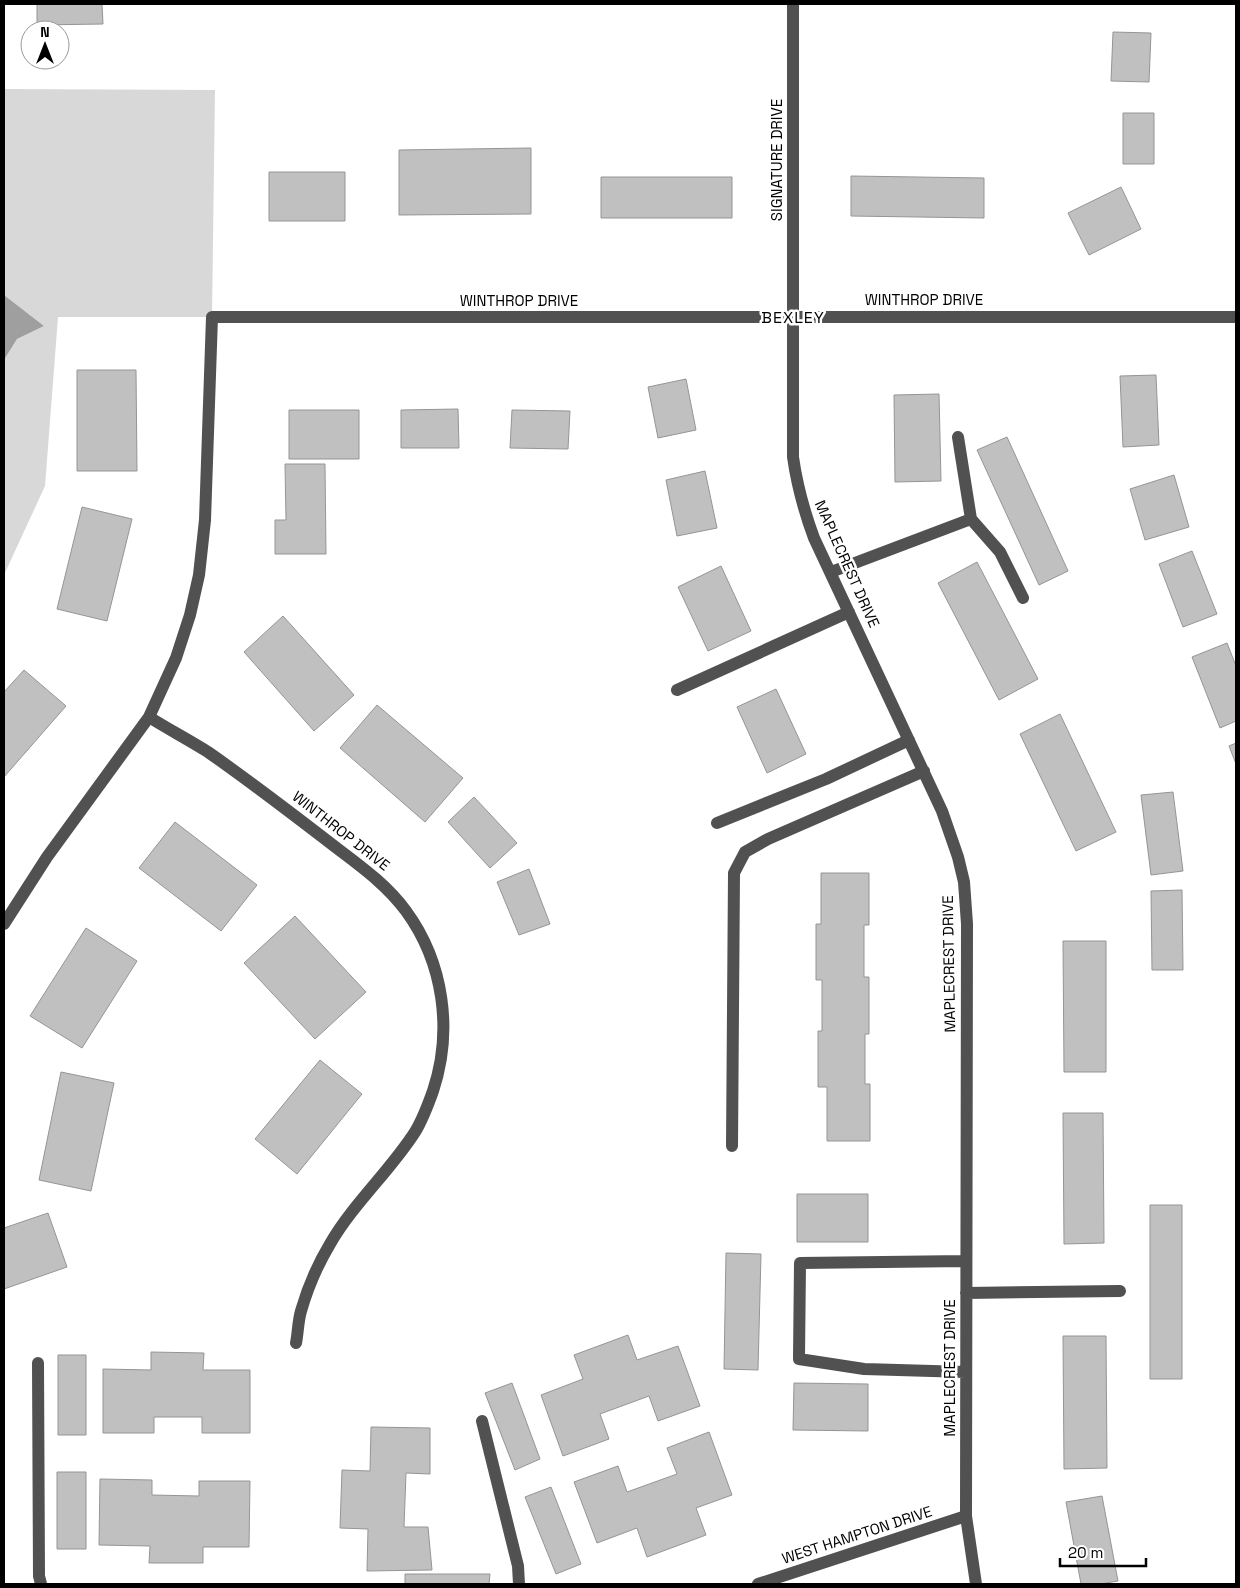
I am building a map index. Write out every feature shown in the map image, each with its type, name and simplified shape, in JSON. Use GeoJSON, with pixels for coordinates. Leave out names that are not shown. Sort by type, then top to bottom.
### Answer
{"type":"FeatureCollection","features":[{"type":"Feature","properties":{"kind":"street","name":"SIGNATURE DRIVE"},"geometry":{"type":"LineString","coordinates":[[792,317],[793,4]]}},
{"type":"Feature","properties":{"kind":"street","name":"WINTHROP DRIVE"},"geometry":{"type":"LineString","coordinates":[[4,924],[47,857],[149,717],[176,658],[190,615],[199,575],[205,520],[212,317],[1236,317]]}},
{"type":"Feature","properties":{"kind":"street","name":"MAPLECREST DRIVE"},"geometry":{"type":"LineString","coordinates":[[792,317],[793,457],[805,515],[942,811],[958,857],[964,882],[967,924],[966,1516],[976,1584]]}},
{"type":"Feature","properties":{"kind":"street"},"geometry":{"type":"LineString","coordinates":[[958,437],[971,519],[1000,552],[1023,598]]}},
{"type":"Feature","properties":{"kind":"street"},"geometry":{"type":"LineString","coordinates":[[830,572],[971,519]]}},
{"type":"Feature","properties":{"kind":"street"},"geometry":{"type":"LineString","coordinates":[[677,690],[849,612]]}},
{"type":"Feature","properties":{"kind":"street","name":"WINTHROP DRIVE"},"geometry":{"type":"LineString","coordinates":[[149,717],[206,751],[264,792],[378,880],[406,910],[422,936],[434,965],[441,995],[444,1026],[440,1071],[426,1110],[406,1146],[330,1243],[301,1312],[296,1343]]}},
{"type":"Feature","properties":{"kind":"street"},"geometry":{"type":"LineString","coordinates":[[717,822],[826,779],[909,740]]}},
{"type":"Feature","properties":{"kind":"street"},"geometry":{"type":"LineString","coordinates":[[732,1146],[734,874],[746,852],[768,839],[924,771]]}},
{"type":"Feature","properties":{"kind":"street"},"geometry":{"type":"LineString","coordinates":[[966,1261],[800,1263],[799,1359],[864,1369],[966,1372]]}},
{"type":"Feature","properties":{"kind":"street"},"geometry":{"type":"LineString","coordinates":[[966,1293],[1120,1291]]}},
{"type":"Feature","properties":{"kind":"street"},"geometry":{"type":"LineString","coordinates":[[38,1363],[39,1576],[41,1584]]}},
{"type":"Feature","properties":{"kind":"street"},"geometry":{"type":"LineString","coordinates":[[482,1421],[518,1566],[519,1584]]}},
{"type":"Feature","properties":{"kind":"street","name":"WEST HAMPTON DRIVE"},"geometry":{"type":"LineString","coordinates":[[758,1584],[966,1516]]}},
{"type":"Feature","properties":{"kind":"shaded area"},"geometry":{"type":"Polygon","coordinates":[[[4,89],[215,90],[212,317],[58,317],[45,486],[4,575],[4,360],[17,339],[44,326],[4,295],[4,89]]]}},
{"type":"Feature","properties":{"kind":"shaded area"},"geometry":{"type":"Polygon","coordinates":[[[4,295],[44,326],[17,339],[4,360],[4,295]]]}},
{"type":"Feature","properties":{"kind":"building"},"geometry":{"type":"Polygon","coordinates":[[[37,4],[102,4],[103,24],[70,24],[70,20],[37,20],[37,4]]]}},
{"type":"Feature","properties":{"kind":"building"},"geometry":{"type":"Polygon","coordinates":[[[1113,32],[1151,33],[1149,82],[1111,81],[1113,32]]]}},
{"type":"Feature","properties":{"kind":"building"},"geometry":{"type":"Polygon","coordinates":[[[1123,113],[1154,113],[1154,164],[1123,164],[1123,113]]]}},
{"type":"Feature","properties":{"kind":"building"},"geometry":{"type":"Polygon","coordinates":[[[531,148],[531,214],[399,215],[399,150],[531,148]]]}},
{"type":"Feature","properties":{"kind":"building"},"geometry":{"type":"Polygon","coordinates":[[[269,172],[345,172],[345,221],[269,221],[269,172]]]}},
{"type":"Feature","properties":{"kind":"building"},"geometry":{"type":"Polygon","coordinates":[[[851,176],[984,178],[984,218],[851,216],[851,176]]]}},
{"type":"Feature","properties":{"kind":"building"},"geometry":{"type":"Polygon","coordinates":[[[601,177],[732,177],[732,218],[601,218],[601,177]]]}},
{"type":"Feature","properties":{"kind":"building"},"geometry":{"type":"Polygon","coordinates":[[[1121,187],[1141,229],[1089,255],[1068,213],[1121,187]]]}},
{"type":"Feature","properties":{"kind":"building"},"geometry":{"type":"Polygon","coordinates":[[[77,370],[136,370],[137,471],[77,471],[77,370]]]}},
{"type":"Feature","properties":{"kind":"building"},"geometry":{"type":"Polygon","coordinates":[[[1156,375],[1159,445],[1123,447],[1120,376],[1156,375]]]}},
{"type":"Feature","properties":{"kind":"building"},"geometry":{"type":"Polygon","coordinates":[[[686,379],[696,430],[658,438],[648,387],[686,379]]]}},
{"type":"Feature","properties":{"kind":"building"},"geometry":{"type":"Polygon","coordinates":[[[939,394],[941,481],[895,482],[894,395],[939,394]]]}},
{"type":"Feature","properties":{"kind":"building"},"geometry":{"type":"Polygon","coordinates":[[[458,409],[459,448],[401,448],[401,410],[458,409]]]}},
{"type":"Feature","properties":{"kind":"building"},"geometry":{"type":"Polygon","coordinates":[[[289,410],[359,410],[359,459],[289,459],[289,410]]]}},
{"type":"Feature","properties":{"kind":"building"},"geometry":{"type":"Polygon","coordinates":[[[512,410],[570,411],[568,449],[510,448],[512,410]]]}},
{"type":"Feature","properties":{"kind":"building"},"geometry":{"type":"Polygon","coordinates":[[[1007,437],[1068,571],[1039,585],[977,450],[1007,437]]]}},
{"type":"Feature","properties":{"kind":"building"},"geometry":{"type":"Polygon","coordinates":[[[285,464],[325,464],[326,554],[275,554],[275,520],[286,520],[285,464]]]}},
{"type":"Feature","properties":{"kind":"building"},"geometry":{"type":"Polygon","coordinates":[[[705,471],[717,528],[677,536],[666,480],[705,471]]]}},
{"type":"Feature","properties":{"kind":"building"},"geometry":{"type":"Polygon","coordinates":[[[1174,475],[1189,527],[1145,540],[1130,489],[1174,475]]]}},
{"type":"Feature","properties":{"kind":"building"},"geometry":{"type":"Polygon","coordinates":[[[82,507],[132,519],[107,621],[57,609],[82,507]]]}},
{"type":"Feature","properties":{"kind":"building"},"geometry":{"type":"Polygon","coordinates":[[[1192,551],[1217,614],[1183,627],[1159,564],[1192,551]]]}},
{"type":"Feature","properties":{"kind":"building"},"geometry":{"type":"Polygon","coordinates":[[[977,562],[1038,679],[999,700],[938,583],[977,562]]]}},
{"type":"Feature","properties":{"kind":"building"},"geometry":{"type":"Polygon","coordinates":[[[721,566],[751,631],[708,651],[678,587],[721,566]]]}},
{"type":"Feature","properties":{"kind":"building"},"geometry":{"type":"Polygon","coordinates":[[[283,616],[354,695],[314,731],[244,652],[283,616]]]}},
{"type":"Feature","properties":{"kind":"building"},"geometry":{"type":"Polygon","coordinates":[[[1227,643],[1236,666],[1236,721],[1220,728],[1192,657],[1227,643]]]}},
{"type":"Feature","properties":{"kind":"building"},"geometry":{"type":"Polygon","coordinates":[[[24,670],[66,706],[4,777],[4,692],[24,670]]]}},
{"type":"Feature","properties":{"kind":"building"},"geometry":{"type":"Polygon","coordinates":[[[776,689],[806,754],[767,773],[737,707],[776,689]]]}},
{"type":"Feature","properties":{"kind":"building"},"geometry":{"type":"Polygon","coordinates":[[[377,705],[463,778],[425,822],[340,748],[377,705]]]}},
{"type":"Feature","properties":{"kind":"building"},"geometry":{"type":"Polygon","coordinates":[[[1060,714],[1116,832],[1076,851],[1020,734],[1060,714]]]}},
{"type":"Feature","properties":{"kind":"building"},"geometry":{"type":"Polygon","coordinates":[[[1236,743],[1236,764],[1229,746],[1236,743]]]}},
{"type":"Feature","properties":{"kind":"building"},"geometry":{"type":"Polygon","coordinates":[[[1173,792],[1183,871],[1151,875],[1141,795],[1173,792]]]}},
{"type":"Feature","properties":{"kind":"building"},"geometry":{"type":"Polygon","coordinates":[[[474,797],[517,843],[490,868],[448,822],[474,797]]]}},
{"type":"Feature","properties":{"kind":"building"},"geometry":{"type":"Polygon","coordinates":[[[175,822],[257,885],[221,931],[139,868],[175,822]]]}},
{"type":"Feature","properties":{"kind":"building"},"geometry":{"type":"Polygon","coordinates":[[[529,869],[550,924],[519,935],[497,882],[529,869]]]}},
{"type":"Feature","properties":{"kind":"building"},"geometry":{"type":"Polygon","coordinates":[[[821,873],[869,873],[869,925],[864,925],[864,977],[869,977],[869,1034],[865,1034],[865,1084],[870,1084],[870,1141],[827,1141],[827,1087],[818,1087],[818,1031],[822,1031],[822,980],[816,980],[816,924],[821,924],[821,873]]]}},
{"type":"Feature","properties":{"kind":"building"},"geometry":{"type":"Polygon","coordinates":[[[1182,890],[1183,970],[1152,970],[1151,891],[1182,890]]]}},
{"type":"Feature","properties":{"kind":"building"},"geometry":{"type":"Polygon","coordinates":[[[295,916],[366,992],[315,1039],[244,963],[295,916]]]}},
{"type":"Feature","properties":{"kind":"building"},"geometry":{"type":"Polygon","coordinates":[[[86,928],[137,961],[82,1048],[30,1016],[86,928]]]}},
{"type":"Feature","properties":{"kind":"building"},"geometry":{"type":"Polygon","coordinates":[[[1063,941],[1106,941],[1106,1072],[1064,1072],[1063,941]]]}},
{"type":"Feature","properties":{"kind":"building"},"geometry":{"type":"Polygon","coordinates":[[[320,1060],[362,1094],[297,1174],[255,1139],[320,1060]]]}},
{"type":"Feature","properties":{"kind":"building"},"geometry":{"type":"Polygon","coordinates":[[[61,1072],[114,1083],[91,1191],[39,1180],[61,1072]]]}},
{"type":"Feature","properties":{"kind":"building"},"geometry":{"type":"Polygon","coordinates":[[[1063,1113],[1103,1113],[1104,1243],[1064,1244],[1063,1113]]]}},
{"type":"Feature","properties":{"kind":"building"},"geometry":{"type":"Polygon","coordinates":[[[797,1194],[868,1194],[868,1242],[797,1242],[797,1194]]]}},
{"type":"Feature","properties":{"kind":"building"},"geometry":{"type":"Polygon","coordinates":[[[1150,1205],[1182,1205],[1182,1379],[1150,1379],[1150,1205]]]}},
{"type":"Feature","properties":{"kind":"building"},"geometry":{"type":"Polygon","coordinates":[[[48,1213],[67,1267],[4,1289],[4,1228],[48,1213]]]}},
{"type":"Feature","properties":{"kind":"building"},"geometry":{"type":"Polygon","coordinates":[[[726,1253],[761,1254],[758,1370],[724,1369],[726,1253]]]}},
{"type":"Feature","properties":{"kind":"building"},"geometry":{"type":"Polygon","coordinates":[[[628,1335],[637,1360],[678,1346],[700,1406],[658,1421],[649,1396],[600,1414],[609,1439],[563,1456],[541,1395],[583,1379],[574,1355],[628,1335]]]}},
{"type":"Feature","properties":{"kind":"building"},"geometry":{"type":"Polygon","coordinates":[[[1063,1336],[1106,1336],[1107,1468],[1064,1469],[1063,1336]]]}},
{"type":"Feature","properties":{"kind":"building"},"geometry":{"type":"Polygon","coordinates":[[[151,1352],[204,1353],[203,1370],[250,1370],[250,1433],[202,1433],[202,1417],[154,1417],[154,1433],[103,1433],[103,1369],[151,1370],[151,1352]]]}},
{"type":"Feature","properties":{"kind":"building"},"geometry":{"type":"Polygon","coordinates":[[[58,1355],[86,1355],[86,1435],[58,1435],[58,1355]]]}},
{"type":"Feature","properties":{"kind":"building"},"geometry":{"type":"Polygon","coordinates":[[[512,1383],[540,1459],[515,1470],[485,1393],[512,1383]]]}},
{"type":"Feature","properties":{"kind":"building"},"geometry":{"type":"Polygon","coordinates":[[[794,1383],[868,1384],[868,1431],[793,1430],[794,1383]]]}},
{"type":"Feature","properties":{"kind":"building"},"geometry":{"type":"Polygon","coordinates":[[[371,1427],[430,1428],[430,1474],[406,1473],[404,1527],[428,1527],[432,1570],[367,1571],[368,1529],[340,1528],[342,1470],[370,1471],[371,1427]]]}},
{"type":"Feature","properties":{"kind":"building"},"geometry":{"type":"Polygon","coordinates":[[[709,1432],[732,1495],[696,1508],[706,1535],[647,1557],[637,1528],[597,1543],[574,1482],[618,1466],[627,1492],[677,1474],[667,1448],[709,1432]]]}},
{"type":"Feature","properties":{"kind":"building"},"geometry":{"type":"Polygon","coordinates":[[[57,1472],[86,1472],[86,1549],[57,1549],[57,1472]]]}},
{"type":"Feature","properties":{"kind":"building"},"geometry":{"type":"Polygon","coordinates":[[[100,1479],[152,1480],[152,1495],[199,1496],[199,1481],[250,1481],[249,1547],[203,1547],[203,1563],[149,1563],[150,1546],[99,1545],[100,1479]]]}},
{"type":"Feature","properties":{"kind":"building"},"geometry":{"type":"Polygon","coordinates":[[[551,1487],[581,1564],[556,1574],[525,1497],[551,1487]]]}},
{"type":"Feature","properties":{"kind":"building"},"geometry":{"type":"Polygon","coordinates":[[[1102,1496],[1118,1581],[1100,1584],[1081,1584],[1066,1502],[1102,1496]]]}},
{"type":"Feature","properties":{"kind":"building"},"geometry":{"type":"Polygon","coordinates":[[[405,1574],[490,1574],[489,1584],[405,1584],[405,1574]]]}},
{"type":"Feature","properties":{"kind":"district","name":"BEXLEY"},"geometry":{"type":"Point","coordinates":[793,317]}}]}
